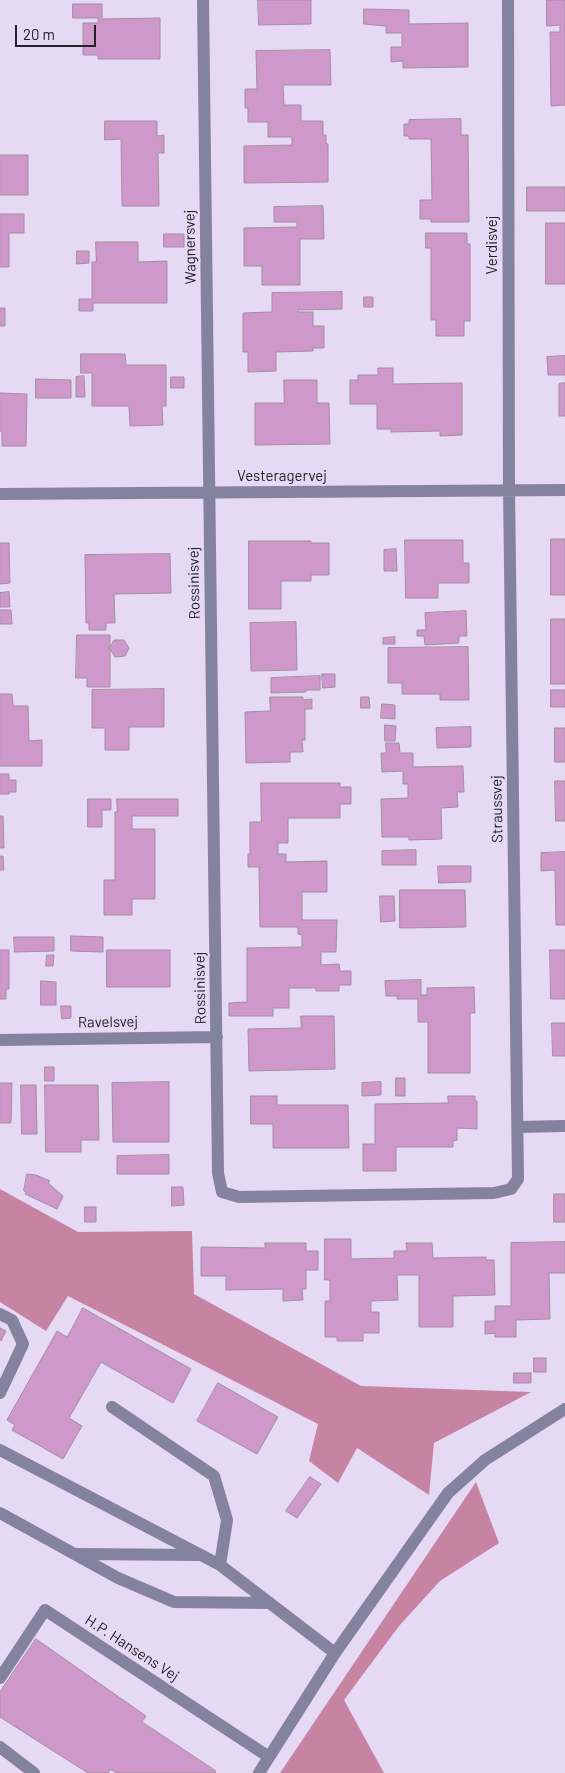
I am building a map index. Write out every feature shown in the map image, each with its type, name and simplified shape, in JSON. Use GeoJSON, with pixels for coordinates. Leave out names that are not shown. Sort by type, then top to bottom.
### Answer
{"type":"FeatureCollection","features":[{"type":"Feature","properties":{"kind":"street","name":"Wagnersvej"},"geometry":{"type":"LineString","coordinates":[[203,0],[210,493]]}},
{"type":"Feature","properties":{"kind":"street","name":"Verdisvej"},"geometry":{"type":"LineString","coordinates":[[508,0],[509,490]]}},
{"type":"Feature","properties":{"kind":"street","name":"Straussvej"},"geometry":{"type":"LineString","coordinates":[[509,490],[518,1127],[518,1179],[511,1189]]}},
{"type":"Feature","properties":{"kind":"street","name":"Vesteragervej"},"geometry":{"type":"LineString","coordinates":[[0,494],[565,490]]}},
{"type":"Feature","properties":{"kind":"street","name":"Rossinisvej"},"geometry":{"type":"LineString","coordinates":[[210,493],[218,1173],[222,1192],[239,1197],[494,1193],[511,1189]]}},
{"type":"Feature","properties":{"kind":"street","name":"Ravelsvej"},"geometry":{"type":"LineString","coordinates":[[0,1040],[217,1037]]}},
{"type":"Feature","properties":{"kind":"street"},"geometry":{"type":"LineString","coordinates":[[518,1127],[565,1126]]}},
{"type":"Feature","properties":{"kind":"street"},"geometry":{"type":"LineString","coordinates":[[0,1314],[12,1320],[23,1344],[0,1393]]}},
{"type":"Feature","properties":{"kind":"street"},"geometry":{"type":"LineString","coordinates":[[112,1407],[214,1476],[226,1520],[220,1565]]}},
{"type":"Feature","properties":{"kind":"street"},"geometry":{"type":"LineString","coordinates":[[259,1773],[335,1653],[448,1493],[485,1460],[565,1409]]}},
{"type":"Feature","properties":{"kind":"street"},"geometry":{"type":"LineString","coordinates":[[0,1450],[220,1565],[335,1653]]}},
{"type":"Feature","properties":{"kind":"street"},"geometry":{"type":"LineString","coordinates":[[0,1513],[118,1578],[174,1602],[270,1603]]}},
{"type":"Feature","properties":{"kind":"street"},"geometry":{"type":"LineString","coordinates":[[75,1554],[201,1555]]}},
{"type":"Feature","properties":{"kind":"street","name":"H.P. Hansens Vej"},"geometry":{"type":"LineString","coordinates":[[0,1678],[46,1610],[269,1757]]}},
{"type":"Feature","properties":{"kind":"street"},"geometry":{"type":"LineString","coordinates":[[0,1747],[34,1773]]}},
{"type":"Feature","properties":{"kind":"shaded area"},"geometry":{"type":"Polygon","coordinates":[[[0,1189],[78,1232],[192,1231],[194,1294],[361,1386],[531,1392],[434,1443],[429,1495],[357,1448],[338,1483],[309,1461],[318,1424],[68,1296],[46,1331],[0,1302],[0,1189]]]}},
{"type":"Feature","properties":{"kind":"shaded area"},"geometry":{"type":"Polygon","coordinates":[[[476,1482],[499,1543],[440,1581],[399,1626],[344,1700],[384,1773],[280,1773],[476,1482]]]}},
{"type":"Feature","properties":{"kind":"building"},"geometry":{"type":"Polygon","coordinates":[[[258,0],[311,0],[311,24],[259,25],[258,0]]]}},
{"type":"Feature","properties":{"kind":"building"},"geometry":{"type":"Polygon","coordinates":[[[547,0],[565,0],[565,105],[551,106],[550,32],[560,32],[560,25],[547,26],[547,0]]]}},
{"type":"Feature","properties":{"kind":"building"},"geometry":{"type":"Polygon","coordinates":[[[73,4],[102,4],[102,19],[160,18],[160,59],[98,59],[98,55],[83,55],[83,23],[98,23],[98,18],[73,18],[73,4]]]}},
{"type":"Feature","properties":{"kind":"building"},"geometry":{"type":"Polygon","coordinates":[[[364,9],[409,10],[409,24],[468,23],[468,67],[403,68],[403,61],[391,62],[391,47],[402,47],[402,33],[386,33],[386,26],[364,24],[364,9]]]}},
{"type":"Feature","properties":{"kind":"building"},"geometry":{"type":"Polygon","coordinates":[[[330,50],[331,85],[283,85],[284,105],[301,105],[301,121],[323,121],[323,135],[326,135],[326,144],[328,144],[328,182],[244,183],[244,146],[292,145],[292,137],[268,137],[268,122],[248,122],[248,108],[245,108],[245,89],[257,89],[256,51],[330,50]]]}},
{"type":"Feature","properties":{"kind":"building"},"geometry":{"type":"Polygon","coordinates":[[[461,119],[461,135],[468,135],[469,222],[431,222],[431,219],[420,219],[420,200],[432,200],[431,139],[409,139],[409,136],[404,136],[404,124],[409,124],[409,120],[461,119]]]}},
{"type":"Feature","properties":{"kind":"building"},"geometry":{"type":"Polygon","coordinates":[[[105,121],[157,121],[157,136],[164,135],[164,153],[158,153],[159,206],[122,206],[121,139],[105,140],[105,121]]]}},
{"type":"Feature","properties":{"kind":"building"},"geometry":{"type":"Polygon","coordinates":[[[0,155],[28,155],[28,195],[0,195],[0,155]]]}},
{"type":"Feature","properties":{"kind":"building"},"geometry":{"type":"Polygon","coordinates":[[[527,187],[565,187],[565,211],[527,211],[527,187]]]}},
{"type":"Feature","properties":{"kind":"building"},"geometry":{"type":"Polygon","coordinates":[[[323,206],[324,239],[300,239],[300,285],[262,285],[262,266],[244,266],[244,228],[297,227],[297,222],[274,222],[274,207],[323,206]]]}},
{"type":"Feature","properties":{"kind":"building"},"geometry":{"type":"Polygon","coordinates":[[[0,214],[24,214],[24,233],[9,233],[9,267],[0,267],[0,214]]]}},
{"type":"Feature","properties":{"kind":"building"},"geometry":{"type":"Polygon","coordinates":[[[546,223],[565,223],[565,284],[546,284],[546,223]]]}},
{"type":"Feature","properties":{"kind":"building"},"geometry":{"type":"Polygon","coordinates":[[[426,233],[467,233],[467,244],[470,244],[470,321],[464,321],[464,336],[436,336],[436,320],[431,320],[431,248],[426,248],[426,233]]]}},
{"type":"Feature","properties":{"kind":"building"},"geometry":{"type":"Polygon","coordinates":[[[164,234],[184,234],[184,247],[164,247],[164,234]]]}},
{"type":"Feature","properties":{"kind":"building"},"geometry":{"type":"Polygon","coordinates":[[[96,242],[138,242],[138,262],[167,261],[167,303],[93,303],[93,311],[79,311],[79,299],[92,299],[92,262],[96,262],[96,242]]]}},
{"type":"Feature","properties":{"kind":"building"},"geometry":{"type":"Polygon","coordinates":[[[77,251],[89,251],[89,263],[77,264],[77,251]]]}},
{"type":"Feature","properties":{"kind":"building"},"geometry":{"type":"Polygon","coordinates":[[[342,292],[342,309],[298,310],[298,312],[313,312],[313,326],[324,326],[324,348],[313,348],[313,351],[276,352],[276,371],[248,372],[248,352],[243,352],[243,313],[272,312],[272,293],[342,292]]]}},
{"type":"Feature","properties":{"kind":"building"},"geometry":{"type":"Polygon","coordinates":[[[364,297],[373,297],[373,307],[364,307],[364,297]]]}},
{"type":"Feature","properties":{"kind":"building"},"geometry":{"type":"Polygon","coordinates":[[[0,308],[5,308],[5,326],[0,326],[0,308]]]}},
{"type":"Feature","properties":{"kind":"building"},"geometry":{"type":"Polygon","coordinates":[[[81,354],[125,354],[126,365],[166,365],[166,406],[162,406],[163,425],[130,426],[129,406],[92,406],[92,373],[81,373],[81,354]]]}},
{"type":"Feature","properties":{"kind":"building"},"geometry":{"type":"Polygon","coordinates":[[[565,356],[565,375],[548,375],[547,357],[565,356]]]}},
{"type":"Feature","properties":{"kind":"building"},"geometry":{"type":"Polygon","coordinates":[[[378,368],[393,368],[393,384],[462,383],[462,435],[440,436],[440,431],[391,432],[391,429],[377,429],[377,404],[350,404],[350,380],[358,380],[358,375],[378,375],[378,368]]]}},
{"type":"Feature","properties":{"kind":"building"},"geometry":{"type":"Polygon","coordinates":[[[84,376],[85,397],[76,397],[76,377],[84,376]]]}},
{"type":"Feature","properties":{"kind":"building"},"geometry":{"type":"Polygon","coordinates":[[[171,377],[184,377],[184,388],[171,388],[171,377]]]}},
{"type":"Feature","properties":{"kind":"building"},"geometry":{"type":"Polygon","coordinates":[[[36,379],[71,380],[71,398],[36,398],[36,379]]]}},
{"type":"Feature","properties":{"kind":"building"},"geometry":{"type":"Polygon","coordinates":[[[284,380],[317,380],[317,403],[329,403],[330,444],[255,445],[255,403],[284,403],[284,380]]]}},
{"type":"Feature","properties":{"kind":"building"},"geometry":{"type":"Polygon","coordinates":[[[565,383],[565,416],[559,416],[559,384],[565,383]]]}},
{"type":"Feature","properties":{"kind":"building"},"geometry":{"type":"Polygon","coordinates":[[[0,393],[27,394],[26,446],[2,446],[0,393]]]}},
{"type":"Feature","properties":{"kind":"building"},"geometry":{"type":"Polygon","coordinates":[[[551,539],[565,539],[565,595],[551,595],[551,539]]]}},
{"type":"Feature","properties":{"kind":"building"},"geometry":{"type":"Polygon","coordinates":[[[405,540],[463,540],[463,563],[469,563],[469,583],[438,583],[438,598],[406,598],[405,540]]]}},
{"type":"Feature","properties":{"kind":"building"},"geometry":{"type":"Polygon","coordinates":[[[249,541],[311,541],[311,543],[329,543],[329,575],[311,575],[311,581],[281,581],[281,609],[249,609],[249,541]]]}},
{"type":"Feature","properties":{"kind":"building"},"geometry":{"type":"Polygon","coordinates":[[[0,543],[9,543],[10,583],[0,584],[0,543]]]}},
{"type":"Feature","properties":{"kind":"building"},"geometry":{"type":"Polygon","coordinates":[[[396,549],[397,571],[384,571],[384,550],[396,549]]]}},
{"type":"Feature","properties":{"kind":"building"},"geometry":{"type":"Polygon","coordinates":[[[170,554],[171,593],[114,594],[115,623],[106,623],[106,630],[89,630],[89,623],[86,623],[85,555],[170,554]]]}},
{"type":"Feature","properties":{"kind":"building"},"geometry":{"type":"Polygon","coordinates":[[[9,592],[10,607],[0,607],[0,593],[9,592]]]}},
{"type":"Feature","properties":{"kind":"building"},"geometry":{"type":"Polygon","coordinates":[[[0,610],[11,610],[12,624],[0,624],[0,610]]]}},
{"type":"Feature","properties":{"kind":"building"},"geometry":{"type":"Polygon","coordinates":[[[466,611],[467,636],[459,636],[459,643],[425,645],[424,636],[417,636],[417,630],[426,630],[425,613],[466,611]]]}},
{"type":"Feature","properties":{"kind":"building"},"geometry":{"type":"Polygon","coordinates":[[[551,619],[565,619],[565,684],[551,684],[551,619]]]}},
{"type":"Feature","properties":{"kind":"building"},"geometry":{"type":"Polygon","coordinates":[[[296,622],[297,670],[251,671],[250,623],[296,622]]]}},
{"type":"Feature","properties":{"kind":"building"},"geometry":{"type":"Polygon","coordinates":[[[77,635],[110,635],[110,687],[87,687],[87,678],[76,678],[77,635]]]}},
{"type":"Feature","properties":{"kind":"building"},"geometry":{"type":"Polygon","coordinates":[[[395,637],[395,644],[383,644],[383,638],[395,637]]]}},
{"type":"Feature","properties":{"kind":"building"},"geometry":{"type":"Polygon","coordinates":[[[114,640],[124,640],[129,648],[125,656],[115,657],[110,649],[114,640]]]}},
{"type":"Feature","properties":{"kind":"building"},"geometry":{"type":"Polygon","coordinates":[[[468,647],[469,700],[440,700],[440,694],[402,694],[402,683],[388,683],[388,648],[468,647]]]}},
{"type":"Feature","properties":{"kind":"building"},"geometry":{"type":"Polygon","coordinates":[[[322,674],[335,674],[335,687],[323,688],[322,674]]]}},
{"type":"Feature","properties":{"kind":"building"},"geometry":{"type":"Polygon","coordinates":[[[320,676],[320,690],[271,693],[271,678],[320,676]]]}},
{"type":"Feature","properties":{"kind":"building"},"geometry":{"type":"Polygon","coordinates":[[[164,689],[164,727],[129,727],[129,750],[105,750],[105,728],[92,728],[92,690],[164,689]]]}},
{"type":"Feature","properties":{"kind":"building"},"geometry":{"type":"Polygon","coordinates":[[[551,690],[565,690],[565,707],[551,707],[551,690]]]}},
{"type":"Feature","properties":{"kind":"building"},"geometry":{"type":"Polygon","coordinates":[[[0,694],[12,694],[13,706],[28,706],[29,741],[42,740],[42,766],[0,766],[0,694]]]}},
{"type":"Feature","properties":{"kind":"building"},"geometry":{"type":"Polygon","coordinates":[[[270,697],[303,697],[303,700],[312,699],[312,709],[305,709],[305,740],[302,740],[303,752],[290,752],[290,762],[246,763],[245,712],[270,711],[270,697]]]}},
{"type":"Feature","properties":{"kind":"building"},"geometry":{"type":"Polygon","coordinates":[[[361,697],[369,697],[370,708],[361,708],[361,697]]]}},
{"type":"Feature","properties":{"kind":"building"},"geometry":{"type":"Polygon","coordinates":[[[382,704],[395,705],[395,719],[381,718],[382,704]]]}},
{"type":"Feature","properties":{"kind":"building"},"geometry":{"type":"Polygon","coordinates":[[[385,725],[396,726],[395,741],[385,741],[385,725]]]}},
{"type":"Feature","properties":{"kind":"building"},"geometry":{"type":"Polygon","coordinates":[[[471,727],[471,747],[437,748],[436,728],[471,727]]]}},
{"type":"Feature","properties":{"kind":"building"},"geometry":{"type":"Polygon","coordinates":[[[555,728],[565,728],[565,762],[555,762],[555,728]]]}},
{"type":"Feature","properties":{"kind":"building"},"geometry":{"type":"Polygon","coordinates":[[[386,743],[399,743],[400,753],[413,753],[413,767],[463,766],[464,792],[457,792],[458,807],[441,808],[442,839],[409,840],[409,837],[382,837],[381,799],[408,798],[408,784],[403,784],[403,771],[382,772],[381,753],[386,753],[386,743]]]}},
{"type":"Feature","properties":{"kind":"building"},"geometry":{"type":"Polygon","coordinates":[[[0,774],[9,774],[9,780],[16,780],[16,792],[0,794],[0,774]]]}},
{"type":"Feature","properties":{"kind":"building"},"geometry":{"type":"Polygon","coordinates":[[[555,781],[565,781],[565,821],[556,821],[555,781]]]}},
{"type":"Feature","properties":{"kind":"building"},"geometry":{"type":"Polygon","coordinates":[[[261,783],[340,783],[340,787],[351,787],[351,804],[340,804],[340,818],[288,818],[288,843],[278,843],[278,854],[286,854],[286,862],[327,861],[327,892],[302,892],[302,920],[337,920],[336,952],[321,952],[321,965],[339,964],[340,971],[351,971],[351,985],[339,985],[339,991],[316,991],[316,988],[289,988],[289,1008],[273,1008],[273,1016],[229,1016],[229,1003],[247,1002],[247,948],[302,947],[302,935],[298,934],[298,927],[260,927],[259,867],[248,867],[248,854],[250,854],[250,822],[261,822],[261,783]]]}},
{"type":"Feature","properties":{"kind":"building"},"geometry":{"type":"Polygon","coordinates":[[[88,799],[111,799],[111,810],[102,810],[102,827],[88,827],[88,799]]]}},
{"type":"Feature","properties":{"kind":"building"},"geometry":{"type":"Polygon","coordinates":[[[117,799],[178,799],[178,816],[132,816],[132,829],[155,829],[155,899],[132,899],[132,915],[104,915],[104,880],[115,880],[115,812],[117,812],[117,799]]]}},
{"type":"Feature","properties":{"kind":"building"},"geometry":{"type":"Polygon","coordinates":[[[0,816],[3,816],[4,848],[0,848],[0,816]]]}},
{"type":"Feature","properties":{"kind":"building"},"geometry":{"type":"Polygon","coordinates":[[[416,850],[416,865],[382,865],[382,851],[416,850]]]}},
{"type":"Feature","properties":{"kind":"building"},"geometry":{"type":"Polygon","coordinates":[[[565,852],[565,925],[556,925],[555,870],[541,871],[541,853],[565,852]]]}},
{"type":"Feature","properties":{"kind":"building"},"geometry":{"type":"Polygon","coordinates":[[[0,856],[3,856],[4,870],[0,870],[0,856]]]}},
{"type":"Feature","properties":{"kind":"building"},"geometry":{"type":"Polygon","coordinates":[[[438,866],[471,866],[471,882],[439,883],[438,866]]]}},
{"type":"Feature","properties":{"kind":"building"},"geometry":{"type":"Polygon","coordinates":[[[400,890],[465,890],[466,927],[400,928],[400,890]]]}},
{"type":"Feature","properties":{"kind":"building"},"geometry":{"type":"Polygon","coordinates":[[[380,896],[394,896],[395,921],[381,922],[380,896]]]}},
{"type":"Feature","properties":{"kind":"building"},"geometry":{"type":"Polygon","coordinates":[[[71,936],[103,937],[103,952],[71,951],[71,936]]]}},
{"type":"Feature","properties":{"kind":"building"},"geometry":{"type":"Polygon","coordinates":[[[14,937],[54,937],[54,951],[15,952],[14,937]]]}},
{"type":"Feature","properties":{"kind":"building"},"geometry":{"type":"Polygon","coordinates":[[[0,950],[9,950],[9,989],[6,989],[6,999],[0,999],[0,950]]]}},
{"type":"Feature","properties":{"kind":"building"},"geometry":{"type":"Polygon","coordinates":[[[107,950],[170,950],[170,987],[107,987],[107,950]]]}},
{"type":"Feature","properties":{"kind":"building"},"geometry":{"type":"Polygon","coordinates":[[[550,950],[565,950],[565,999],[551,999],[550,950]]]}},
{"type":"Feature","properties":{"kind":"building"},"geometry":{"type":"Polygon","coordinates":[[[47,955],[54,955],[53,966],[46,966],[47,955]]]}},
{"type":"Feature","properties":{"kind":"building"},"geometry":{"type":"Polygon","coordinates":[[[421,980],[421,995],[427,995],[427,988],[474,987],[475,1013],[470,1013],[470,1073],[428,1073],[428,1022],[418,1022],[418,999],[397,999],[397,996],[386,996],[385,981],[421,980]]]}},
{"type":"Feature","properties":{"kind":"building"},"geometry":{"type":"Polygon","coordinates":[[[41,981],[56,982],[56,1005],[41,1005],[41,981]]]}},
{"type":"Feature","properties":{"kind":"building"},"geometry":{"type":"Polygon","coordinates":[[[61,1006],[71,1006],[71,1018],[62,1019],[61,1006]]]}},
{"type":"Feature","properties":{"kind":"building"},"geometry":{"type":"Polygon","coordinates":[[[301,1016],[334,1016],[335,1069],[249,1071],[248,1029],[301,1028],[301,1016]]]}},
{"type":"Feature","properties":{"kind":"building"},"geometry":{"type":"Polygon","coordinates":[[[552,1023],[565,1023],[565,1056],[553,1056],[552,1023]]]}},
{"type":"Feature","properties":{"kind":"building"},"geometry":{"type":"Polygon","coordinates":[[[45,1067],[54,1067],[54,1081],[45,1081],[45,1067]]]}},
{"type":"Feature","properties":{"kind":"building"},"geometry":{"type":"Polygon","coordinates":[[[396,1078],[405,1078],[405,1096],[396,1096],[396,1078]]]}},
{"type":"Feature","properties":{"kind":"building"},"geometry":{"type":"Polygon","coordinates":[[[169,1082],[169,1142],[113,1142],[112,1083],[169,1082]]]}},
{"type":"Feature","properties":{"kind":"building"},"geometry":{"type":"Polygon","coordinates":[[[381,1082],[381,1095],[362,1096],[362,1083],[381,1082]]]}},
{"type":"Feature","properties":{"kind":"building"},"geometry":{"type":"Polygon","coordinates":[[[0,1083],[12,1083],[11,1123],[0,1123],[0,1083]]]}},
{"type":"Feature","properties":{"kind":"building"},"geometry":{"type":"Polygon","coordinates":[[[21,1085],[36,1085],[37,1134],[22,1134],[21,1085]]]}},
{"type":"Feature","properties":{"kind":"building"},"geometry":{"type":"Polygon","coordinates":[[[45,1085],[98,1085],[99,1140],[81,1140],[81,1152],[46,1152],[45,1085]]]}},
{"type":"Feature","properties":{"kind":"building"},"geometry":{"type":"Polygon","coordinates":[[[251,1096],[277,1096],[277,1105],[348,1105],[349,1148],[273,1148],[273,1124],[251,1124],[251,1096]]]}},
{"type":"Feature","properties":{"kind":"building"},"geometry":{"type":"Polygon","coordinates":[[[448,1096],[475,1096],[475,1101],[477,1101],[477,1129],[457,1128],[457,1140],[453,1141],[453,1147],[396,1147],[396,1171],[363,1171],[363,1144],[375,1144],[375,1104],[448,1103],[448,1096]]]}},
{"type":"Feature","properties":{"kind":"building"},"geometry":{"type":"Polygon","coordinates":[[[169,1155],[169,1174],[117,1174],[117,1156],[169,1155]]]}},
{"type":"Feature","properties":{"kind":"building"},"geometry":{"type":"Polygon","coordinates":[[[27,1174],[36,1175],[50,1181],[48,1183],[63,1196],[57,1209],[25,1194],[27,1174]]]}},
{"type":"Feature","properties":{"kind":"building"},"geometry":{"type":"Polygon","coordinates":[[[172,1187],[183,1187],[184,1205],[172,1206],[172,1187]]]}},
{"type":"Feature","properties":{"kind":"building"},"geometry":{"type":"Polygon","coordinates":[[[554,1194],[565,1194],[565,1222],[554,1222],[554,1194]]]}},
{"type":"Feature","properties":{"kind":"building"},"geometry":{"type":"Polygon","coordinates":[[[85,1207],[96,1207],[96,1222],[85,1222],[85,1207]]]}},
{"type":"Feature","properties":{"kind":"building"},"geometry":{"type":"Polygon","coordinates":[[[325,1239],[351,1239],[351,1259],[394,1258],[394,1251],[407,1251],[406,1243],[432,1243],[433,1258],[486,1257],[486,1260],[494,1260],[495,1295],[453,1296],[453,1327],[419,1327],[419,1275],[397,1275],[398,1300],[371,1301],[371,1312],[379,1312],[379,1333],[363,1333],[363,1341],[337,1341],[337,1337],[325,1337],[325,1301],[330,1301],[330,1280],[325,1280],[325,1239]]]}},
{"type":"Feature","properties":{"kind":"building"},"geometry":{"type":"Polygon","coordinates":[[[565,1242],[565,1273],[549,1273],[550,1319],[516,1320],[516,1337],[495,1337],[495,1333],[485,1334],[485,1321],[495,1321],[495,1306],[511,1306],[511,1243],[565,1242]]]}},
{"type":"Feature","properties":{"kind":"building"},"geometry":{"type":"Polygon","coordinates":[[[265,1243],[306,1243],[306,1251],[318,1251],[318,1270],[306,1270],[306,1289],[302,1289],[303,1300],[283,1301],[283,1289],[226,1290],[226,1276],[201,1276],[201,1247],[265,1248],[265,1243]]]}},
{"type":"Feature","properties":{"kind":"building"},"geometry":{"type":"Polygon","coordinates":[[[83,1308],[191,1369],[173,1403],[101,1362],[69,1418],[82,1426],[63,1459],[12,1430],[15,1425],[7,1420],[57,1331],[67,1337],[83,1308]]]}},
{"type":"Feature","properties":{"kind":"building"},"geometry":{"type":"Polygon","coordinates":[[[0,1328],[6,1331],[1,1341],[0,1340],[0,1328]]]}},
{"type":"Feature","properties":{"kind":"building"},"geometry":{"type":"Polygon","coordinates":[[[534,1358],[546,1358],[546,1372],[534,1372],[534,1358]]]}},
{"type":"Feature","properties":{"kind":"building"},"geometry":{"type":"Polygon","coordinates":[[[514,1373],[531,1373],[531,1383],[514,1383],[514,1373]]]}},
{"type":"Feature","properties":{"kind":"building"},"geometry":{"type":"Polygon","coordinates":[[[218,1383],[278,1417],[257,1454],[197,1421],[218,1383]]]}},
{"type":"Feature","properties":{"kind":"building"},"geometry":{"type":"Polygon","coordinates":[[[310,1477],[321,1484],[297,1518],[286,1511],[310,1477]]]}},
{"type":"Feature","properties":{"kind":"building"},"geometry":{"type":"Polygon","coordinates":[[[36,1639],[146,1716],[142,1722],[216,1771],[215,1773],[116,1773],[111,1769],[108,1773],[88,1773],[0,1717],[0,1692],[36,1639]]]}}]}
